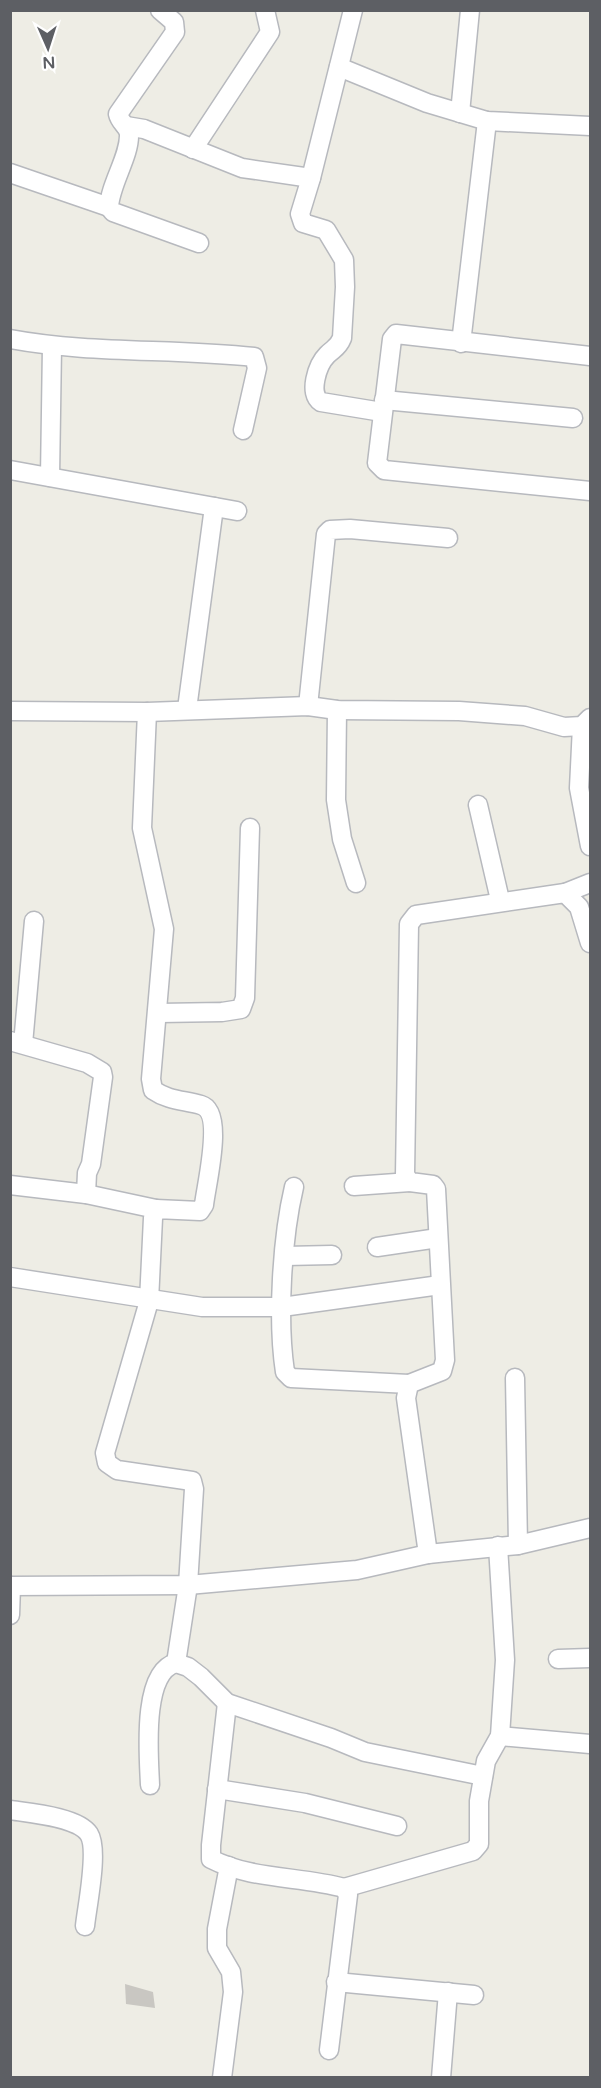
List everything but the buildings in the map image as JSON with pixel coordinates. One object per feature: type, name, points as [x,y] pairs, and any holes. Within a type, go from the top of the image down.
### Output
[{"type":"street","points":[[159,10],[174,22],[175,32],[123,106],[119,120],[126,126],[144,129],[243,168],[311,178]]},
{"type":"street","points":[[193,149],[270,32],[266,10]]},
{"type":"street","points":[[353,10],[300,219],[307,225],[320,227],[332,235],[346,267],[342,338],[339,347],[327,355],[320,365],[314,393],[321,402],[573,418]]},
{"type":"street","points":[[460,113],[470,10]]},
{"type":"street","points":[[339,67],[427,103],[487,121],[591,126]]},
{"type":"street","points":[[461,343],[487,121]]},
{"type":"street","points":[[109,207],[128,140],[126,126]]},
{"type":"street","points":[[10,173],[109,207],[113,212],[199,243]]},
{"type":"street","points":[[591,356],[396,334],[392,339],[377,463],[384,470],[591,491]]},
{"type":"street","points":[[10,339],[52,346],[254,357],[257,368],[243,430]]},
{"type":"street","points":[[50,477],[52,346]]},
{"type":"street","points":[[10,470],[237,511]]},
{"type":"street","points":[[187,709],[214,507]]},
{"type":"street","points":[[308,706],[326,534],[330,530],[350,529],[448,538]]},
{"type":"street","points":[[10,711],[147,712],[308,706],[337,710],[459,711],[525,716],[564,727],[586,722],[579,788],[591,846]]},
{"type":"street","points":[[337,710],[336,800],[342,839],[356,883]]},
{"type":"street","points":[[10,1185],[86,1194],[156,1209],[200,1211],[204,1205],[215,1127],[210,1111],[203,1105],[163,1097],[153,1090],[164,928],[142,828],[147,712]]},
{"type":"street","points":[[478,805],[500,900]]},
{"type":"street","points":[[159,1013],[222,1012],[241,1008],[245,998],[250,828]]},
{"type":"street","points":[[410,1182],[405,1175],[404,1158],[408,924],[416,915],[500,900],[565,893],[591,883]]},
{"type":"street","points":[[565,893],[579,907],[591,943]]},
{"type":"street","points":[[34,921],[17,1043],[87,1063],[102,1072],[86,1194]]},
{"type":"street","points":[[294,1187],[288,1213],[282,1307],[285,1372],[291,1378],[409,1384],[442,1371],[445,1360],[436,1189],[433,1185],[410,1182],[354,1186]]},
{"type":"street","points":[[156,1209],[153,1218],[149,1301],[105,1453],[106,1462],[117,1470],[192,1481],[194,1489],[188,1585],[176,1663]]},
{"type":"street","points":[[377,1247],[438,1238]]},
{"type":"street","points":[[285,1256],[332,1255]]},
{"type":"street","points":[[10,1277],[202,1308],[282,1307],[440,1285]]},
{"type":"street","points":[[515,1378],[518,1545]]},
{"type":"street","points":[[409,1384],[406,1398],[428,1554]]},
{"type":"street","points":[[10,1615],[11,1586],[188,1585],[357,1570],[428,1554],[518,1545],[591,1528]]},
{"type":"street","points":[[227,1703],[211,1859],[229,1866],[344,1888],[473,1851],[479,1844],[479,1801],[486,1761],[500,1736],[505,1660],[498,1546]]},
{"type":"street","points":[[558,1659],[591,1658]]},
{"type":"street","points":[[150,1785],[148,1732],[155,1686],[163,1670],[176,1663],[188,1667],[201,1677],[227,1703],[331,1738],[365,1752],[483,1776]]},
{"type":"street","points":[[500,1736],[591,1744]]},
{"type":"street","points":[[217,1789],[305,1803],[397,1826]]},
{"type":"street","points":[[10,1810],[56,1817],[82,1827],[90,1834],[93,1848],[85,1926]]},
{"type":"street","points":[[222,2078],[233,1992],[231,1972],[217,1948],[217,1929],[229,1866]]},
{"type":"street","points":[[329,2050],[348,1903],[344,1888]]},
{"type":"street","points":[[336,1982],[474,1995]]},
{"type":"street","points":[[441,2078],[448,1992]]}]
